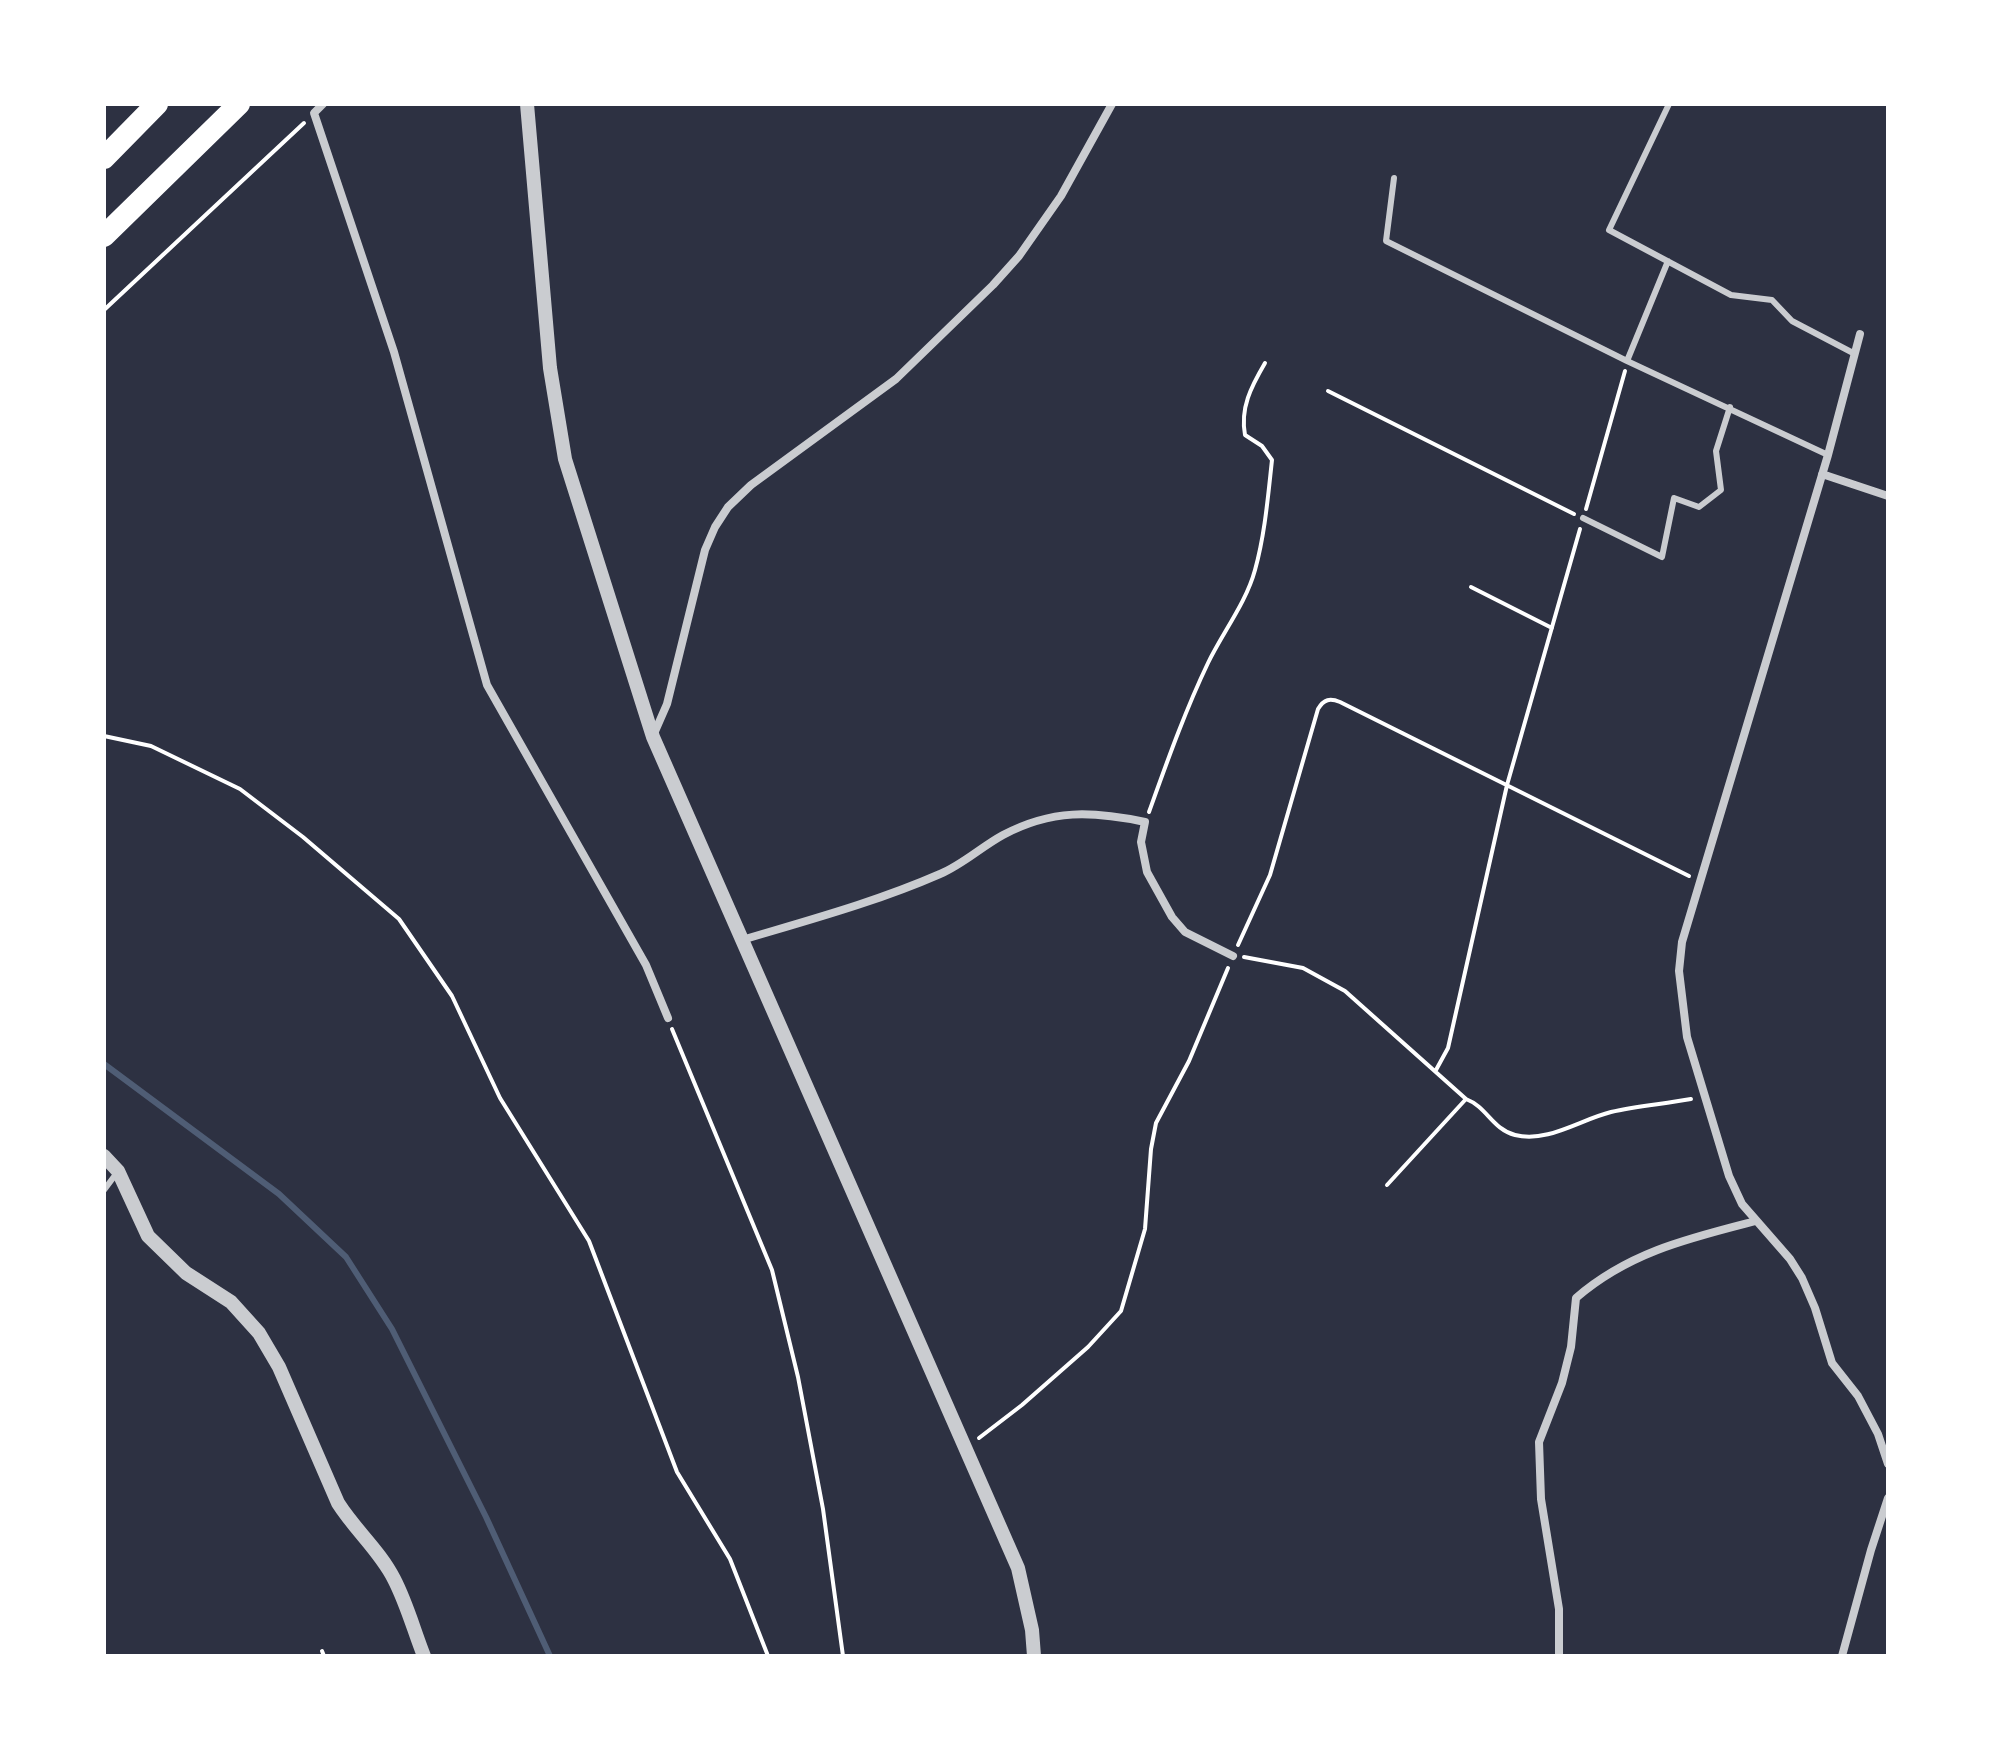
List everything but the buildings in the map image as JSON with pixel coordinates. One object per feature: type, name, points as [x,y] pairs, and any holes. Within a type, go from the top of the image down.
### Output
[{"type":"highway","points":[[104,158],[157,104]]},
{"type":"highway","points":[[104,236],[239,104]]},
{"type":"street","points":[[323,104],[314,113],[394,352],[487,685],[646,965],[668,1018]]},
{"type":"street","points":[[527,104],[550,368],[565,459],[653,737],[1018,1568],[1032,1630],[1034,1656]]},
{"type":"street","points":[[653,737],[667,704],[705,550],[728,507],[751,485],[896,379],[993,285],[1019,256],[1061,196],[1112,104]]},
{"type":"street","points":[[1860,334],[1828,455],[1682,942],[1679,971],[1687,1037],[1729,1176],[1742,1204],[1790,1259],[1802,1278],[1832,1363],[1866,1410],[1888,1464]]},
{"type":"street","points":[[1822,474],[1888,496]]},
{"type":"street","points":[[742,940],[869,903],[944,873],[1002,836],[1033,822],[1074,813],[1103,813],[1145,822],[1141,842],[1147,872],[1172,917],[1185,932],[1233,956]]},
{"type":"street","points":[[104,1156],[118,1171],[148,1236],[186,1273],[231,1302],[259,1333],[279,1367],[338,1503],[394,1579],[424,1656]]},
{"type":"street","points":[[1559,1656],[1559,1609],[1541,1499],[1539,1442],[1562,1383],[1571,1347],[1576,1298],[1600,1277],[1628,1262],[1688,1238],[1756,1221]]},
{"type":"street","points":[[1842,1656],[1888,1498]]},
{"type":"lane","points":[[1669,104],[1609,230],[1731,295],[1772,300],[1792,321],[1855,354]]},
{"type":"lane","points":[[1394,178],[1386,241],[1627,361],[1828,455]]},
{"type":"lane","points":[[1627,361],[1668,261]]},
{"type":"lane","points":[[1583,518],[1662,557],[1674,498],[1699,507],[1721,490],[1716,451],[1730,407]]},
{"type":"lane","points":[[104,1190],[118,1171]]},
{"type":"path","points":[[104,310],[314,113]]},
{"type":"path","points":[[1436,1070],[1448,1048],[1507,785],[1627,361]]},
{"type":"path","points":[[1145,822],[1183,719],[1255,571],[1272,460],[1262,446],[1245,435],[1242,418],[1250,389],[1265,363]]},
{"type":"path","points":[[1328,391],[1583,518]]},
{"type":"path","points":[[1471,587],[1552,628]]},
{"type":"path","points":[[967,1447],[1022,1405],[1095,1340],[1121,1311],[1145,1229],[1156,1123],[1189,1061],[1270,875],[1309,735],[1322,703],[1329,699],[1340,702],[1700,881]]},
{"type":"path","points":[[104,736],[151,746],[240,789],[303,837],[399,919],[452,996],[500,1098],[589,1241],[677,1472],[730,1559],[768,1656]]},
{"type":"path","points":[[1233,956],[1303,968],[1345,991],[1466,1099],[1480,1105],[1494,1125],[1512,1134],[1536,1138],[1609,1112],[1704,1097]]},
{"type":"path","points":[[668,1018],[772,1270],[798,1377],[818,1480],[843,1656]]},
{"type":"path","points":[[1387,1185],[1466,1099]]},
{"type":"waterway","points":[[104,1064],[279,1194],[346,1257],[392,1329],[486,1517],[550,1656]]}]
